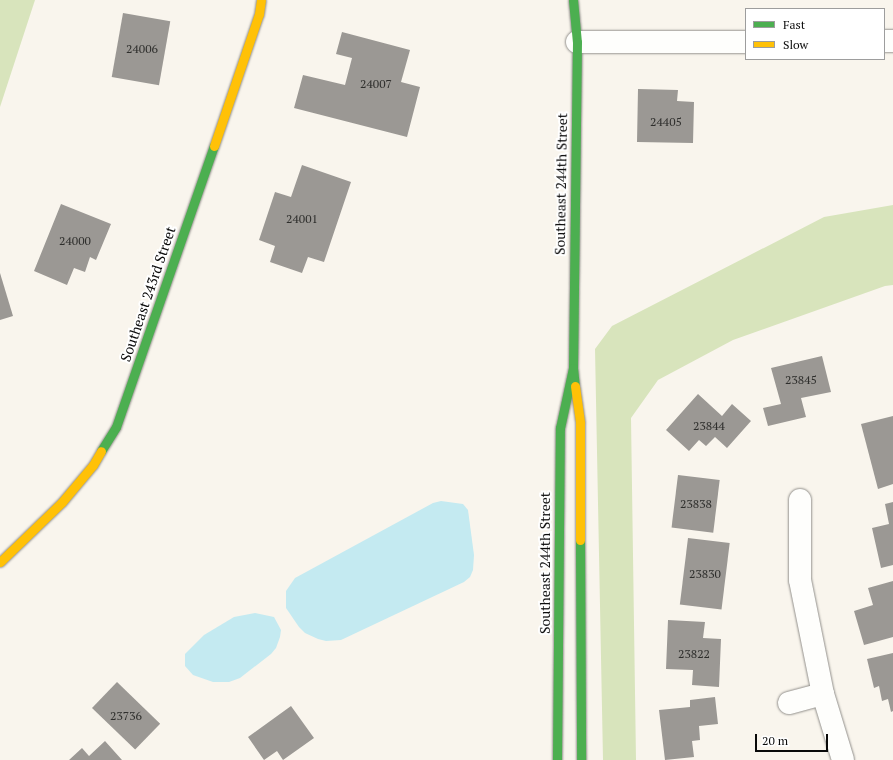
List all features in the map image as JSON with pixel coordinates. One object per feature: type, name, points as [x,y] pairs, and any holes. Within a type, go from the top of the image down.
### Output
[{"type":"street","name":"Southeast 243rd Street","points":[[0,562],[62,502],[93,465],[116,427],[243,64],[261,0]]},
{"type":"street","name":"Southeast 244th Street","points":[[573,0],[577,42],[573,368],[580,423],[581,760]]},
{"type":"street","points":[[577,42],[745,42]]},
{"type":"street","name":"Southeast 244th Street","points":[[557,760],[560,428],[573,368]]},
{"type":"street","points":[[800,500],[800,580],[822,694],[843,760]]},
{"type":"street","points":[[789,704],[822,694]]},
{"type":"green space","points":[[0,0],[35,0],[0,107]]},
{"type":"green space","points":[[893,205],[893,285],[885,286],[733,340],[658,380],[631,418],[636,760],[603,760],[595,349],[612,326],[824,217]]},
{"type":"water","points":[[441,501],[463,504],[468,510],[474,555],[473,570],[470,577],[464,582],[341,640],[326,641],[318,639],[305,633],[299,627],[286,608],[286,591],[295,578],[433,503]]},
{"type":"water","points":[[255,613],[274,617],[281,630],[280,637],[276,648],[271,654],[240,678],[229,682],[213,682],[193,675],[185,666],[185,654],[204,635],[234,617]]},
{"type":"building","points":[[123,13],[170,21],[159,85],[112,77]]},
{"type":"building","points":[[342,32],[410,50],[401,82],[420,87],[407,137],[294,108],[303,75],[345,85],[352,58],[336,54]]},
{"type":"building","points":[[638,89],[678,90],[677,101],[694,102],[693,143],[637,142]]},
{"type":"building","points":[[302,165],[351,182],[324,262],[308,257],[302,273],[270,262],[275,246],[259,240],[275,192],[291,197]]},
{"type":"building","points":[[61,204],[111,224],[96,260],[90,257],[85,272],[74,268],[67,285],[34,271]]},
{"type":"building","points":[[0,273],[13,316],[0,320]]},
{"type":"building","points":[[822,356],[831,392],[801,398],[806,417],[768,426],[763,408],[781,404],[771,368]]},
{"type":"building","points":[[698,394],[722,416],[732,404],[751,421],[727,448],[715,437],[706,446],[699,440],[689,451],[666,430]]},
{"type":"building","points":[[893,416],[893,484],[878,489],[861,424]]},
{"type":"building","points":[[678,475],[720,480],[713,533],[672,528]]},
{"type":"building","points":[[893,502],[893,565],[881,568],[872,528],[889,524],[885,504]]},
{"type":"building","points":[[688,538],[730,543],[722,610],[680,605]]},
{"type":"building","points":[[893,581],[893,637],[864,645],[854,611],[873,605],[868,588]]},
{"type":"building","points":[[668,620],[705,622],[703,638],[721,639],[719,687],[692,685],[693,670],[666,669]]},
{"type":"building","points":[[893,653],[893,711],[891,712],[888,699],[882,701],[879,686],[874,688],[867,659]]},
{"type":"building","points":[[117,682],[160,724],[135,750],[92,708]]},
{"type":"building","points":[[715,697],[718,724],[699,726],[700,740],[692,741],[694,757],[665,760],[659,710],[690,707],[690,700]]},
{"type":"building","points":[[291,706],[314,738],[283,760],[277,751],[264,760],[248,737]]},
{"type":"building","points":[[105,741],[122,760],[69,760],[82,748],[89,756]]},
{"type":"traffic: fast","points":[[573,0],[577,42],[573,368]]},
{"type":"traffic: fast","points":[[101,451],[116,427],[214,146]]},
{"type":"traffic: fast","points":[[557,760],[560,428],[573,368],[575,386]]},
{"type":"traffic: fast","points":[[580,540],[581,760]]},
{"type":"traffic: slow","points":[[214,146],[259,14],[261,0]]},
{"type":"traffic: slow","points":[[575,386],[580,423],[580,540]]},
{"type":"traffic: slow","points":[[0,562],[62,502],[93,465],[101,451]]}]
